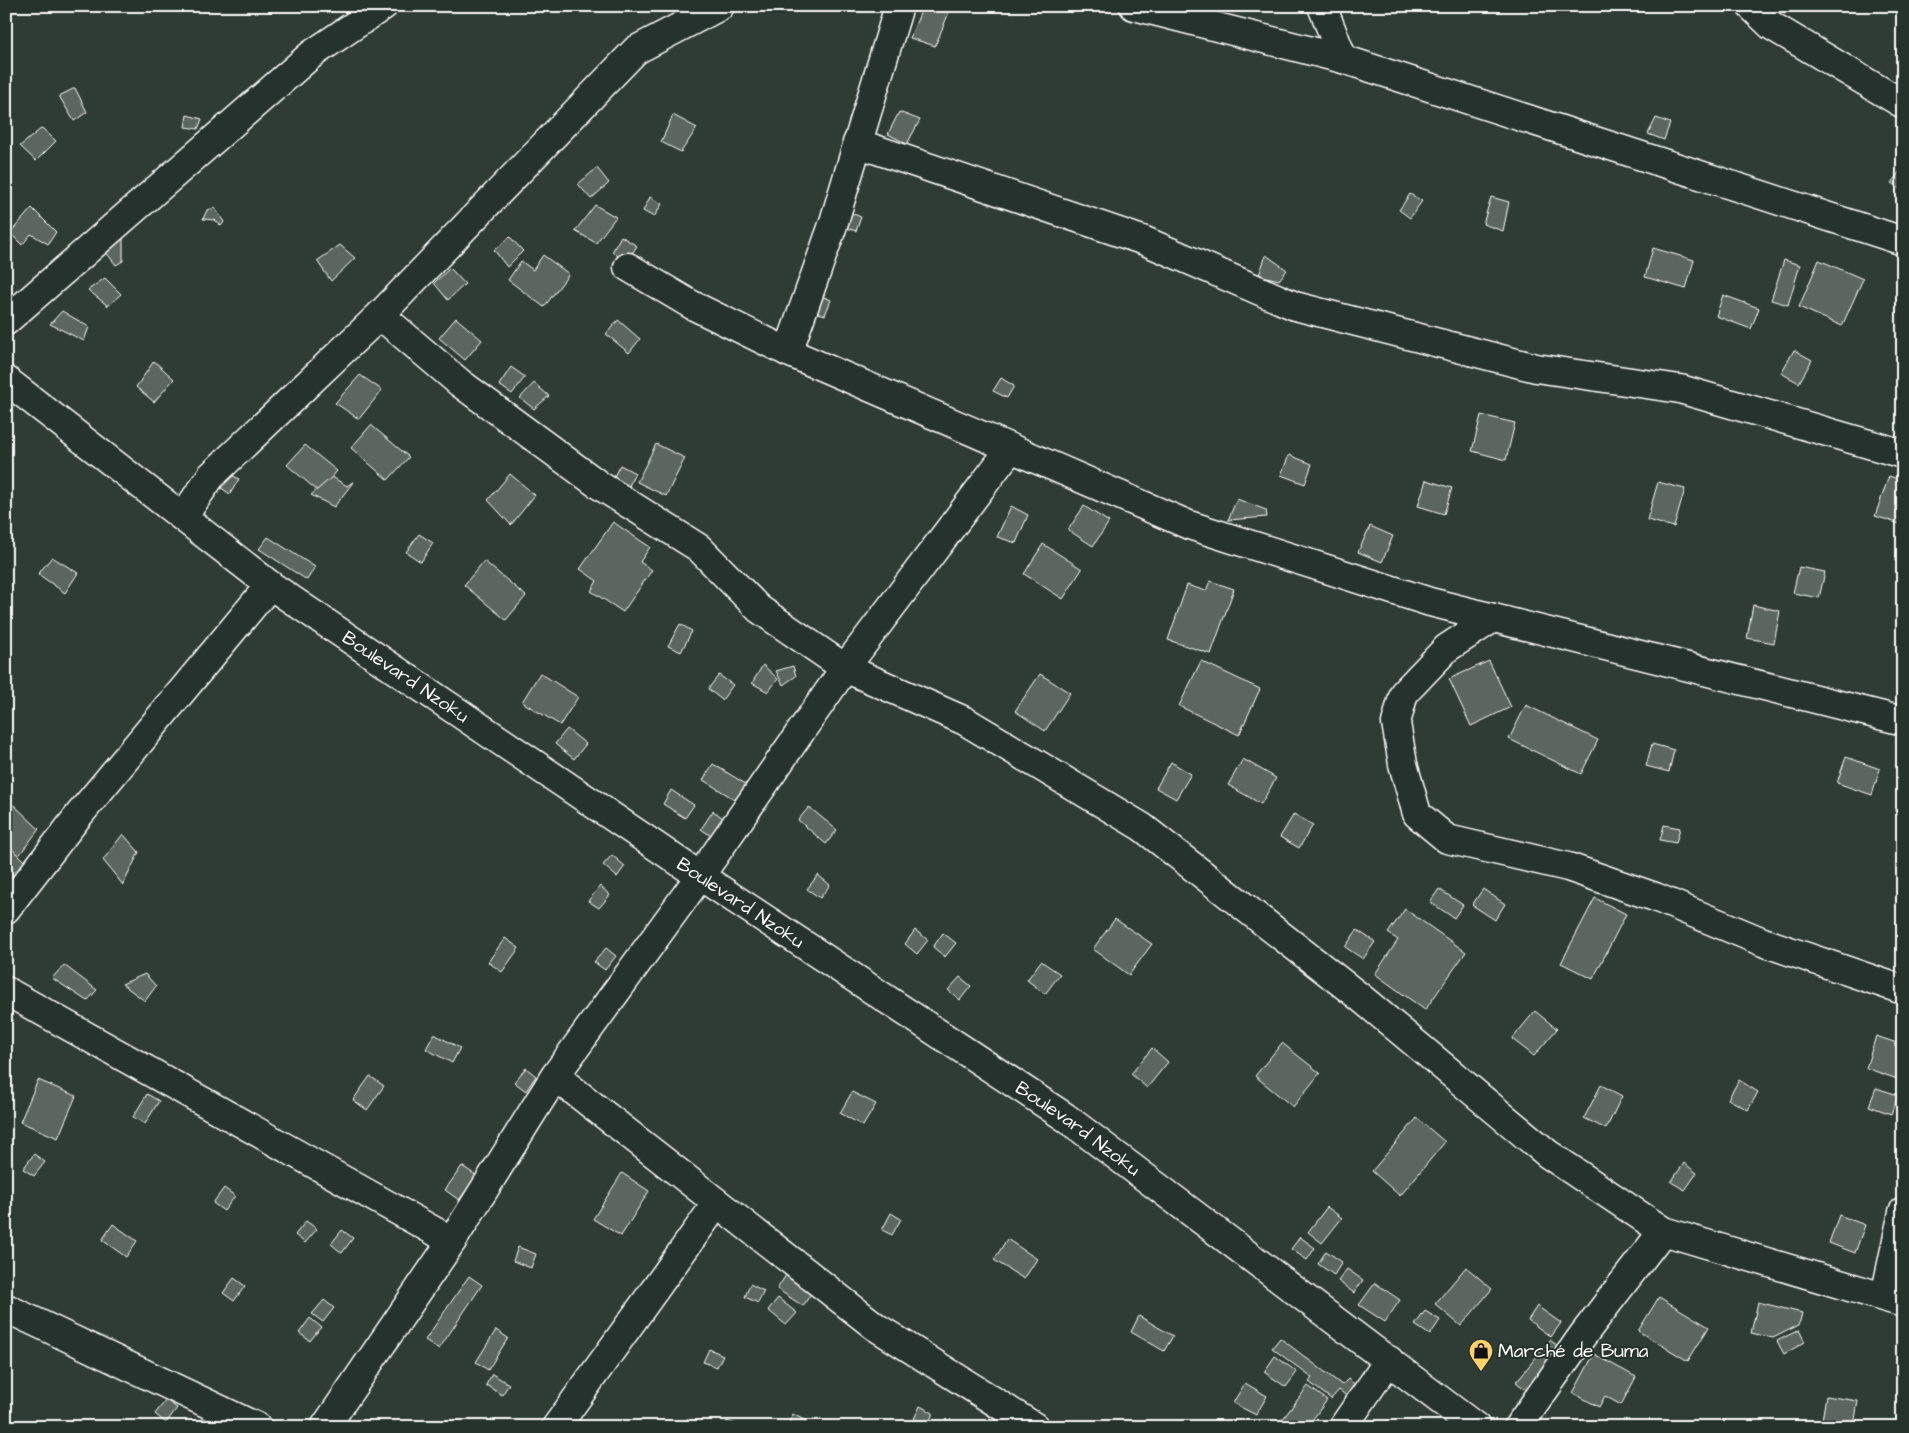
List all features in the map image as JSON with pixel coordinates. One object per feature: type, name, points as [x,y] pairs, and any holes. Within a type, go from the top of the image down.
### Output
[{"type":"street","points":[[6,320],[312,54],[383,6]]},
{"type":"street","points":[[183,517],[211,476],[380,315],[636,50],[720,6]]},
{"type":"street","points":[[788,352],[833,225],[899,6]]},
{"type":"street","points":[[1134,6],[1343,59],[1903,242]]},
{"type":"street","points":[[1322,6],[1343,59]]},
{"type":"street","points":[[1751,6],[1772,26],[1903,104]]},
{"type":"street","points":[[857,143],[1145,241],[1295,306],[1536,368],[1680,389],[1903,454]]},
{"type":"street","points":[[628,267],[692,305],[788,352],[1189,525],[1430,602],[1903,721]]},
{"type":"street","points":[[380,315],[460,383],[599,485],[699,548],[759,609],[844,668],[965,721],[1142,827],[1361,998],[1548,1154],[1663,1231],[1894,1299],[1903,1212]]},
{"type":"street","name":"Boulevard Nzoku","points":[[6,380],[270,585],[700,876],[1065,1117],[1476,1427]]},
{"type":"street","points":[[325,1427],[452,1241],[554,1076],[700,876],[844,668],[1011,448]]},
{"type":"street","points":[[6,909],[79,815],[270,585]]},
{"type":"street","points":[[1492,618],[1447,648],[1404,693],[1396,724],[1403,764],[1417,814],[1447,839],[1568,867],[1655,897],[1763,942],[1903,990]]},
{"type":"street","points":[[6,991],[452,1241]]},
{"type":"street","points":[[554,1076],[876,1327],[1035,1427]]},
{"type":"street","points":[[556,1427],[718,1203]]},
{"type":"street","points":[[1518,1427],[1583,1335],[1663,1231]]},
{"type":"street","points":[[6,1308],[257,1427]]},
{"type":"street","points":[[1342,1427],[1389,1360]]},
{"type":"building","points":[[923,6],[938,6],[950,10],[935,46],[910,38]]},
{"type":"building","points":[[75,88],[87,112],[74,121],[59,96]]},
{"type":"building","points":[[899,112],[920,120],[907,144],[888,134]]},
{"type":"building","points":[[187,115],[202,119],[198,129],[185,127]]},
{"type":"building","points":[[673,115],[697,128],[681,152],[661,142]]},
{"type":"building","points":[[1656,118],[1670,123],[1664,140],[1648,134]]},
{"type":"building","points":[[42,128],[56,141],[36,161],[20,146]]},
{"type":"building","points":[[1903,167],[1903,191],[1891,183]]},
{"type":"building","points":[[597,168],[609,183],[591,199],[578,184]]},
{"type":"building","points":[[1410,194],[1422,201],[1410,218],[1399,210]]},
{"type":"building","points":[[650,197],[662,204],[654,217],[643,211]]},
{"type":"building","points":[[1491,197],[1509,202],[1503,231],[1483,224]]},
{"type":"building","points":[[595,205],[616,217],[596,243],[575,231]]},
{"type":"building","points":[[32,208],[56,232],[48,244],[31,234],[22,245],[10,233]]},
{"type":"building","points":[[215,208],[224,222],[221,226],[215,220],[203,219],[207,210]]},
{"type":"building","points":[[844,210],[861,217],[856,231],[838,225]]},
{"type":"building","points":[[123,226],[123,261],[116,265],[99,243]]},
{"type":"building","points":[[621,236],[637,246],[627,261],[612,252]]},
{"type":"building","points":[[510,237],[523,251],[507,267],[494,250]]},
{"type":"building","points":[[340,245],[355,258],[331,281],[317,261]]},
{"type":"building","points":[[1653,248],[1694,260],[1686,289],[1645,277]]},
{"type":"building","points":[[543,255],[569,274],[544,307],[508,280],[521,261],[533,270]]},
{"type":"building","points":[[1266,255],[1287,270],[1279,280],[1259,275]]},
{"type":"building","points":[[1784,260],[1800,265],[1788,305],[1771,300]]},
{"type":"building","points":[[1819,260],[1863,279],[1842,326],[1799,307]]},
{"type":"building","points":[[450,268],[465,284],[448,300],[434,283]]},
{"type":"building","points":[[105,278],[121,294],[108,306],[88,290]]},
{"type":"building","points":[[817,294],[831,300],[825,315],[812,311]]},
{"type":"building","points":[[1723,295],[1759,308],[1751,329],[1716,316]]},
{"type":"building","points":[[62,311],[89,327],[84,341],[50,324]]},
{"type":"building","points":[[456,318],[482,340],[465,360],[439,338]]},
{"type":"building","points":[[618,320],[640,339],[629,353],[606,334]]},
{"type":"building","points":[[1794,350],[1812,360],[1799,383],[1781,373]]},
{"type":"building","points":[[154,361],[174,379],[154,402],[136,387]]},
{"type":"building","points":[[511,367],[525,377],[512,394],[499,385]]},
{"type":"building","points":[[360,375],[382,390],[359,419],[335,403]]},
{"type":"building","points":[[1001,378],[1014,386],[1007,398],[993,391]]},
{"type":"building","points":[[534,383],[549,396],[534,409],[520,398]]},
{"type":"building","points":[[1481,415],[1515,423],[1506,460],[1472,451]]},
{"type":"building","points":[[371,425],[409,457],[388,480],[351,448]]},
{"type":"building","points":[[656,444],[685,458],[666,496],[637,482]]},
{"type":"building","points":[[305,445],[337,471],[319,492],[287,465]]},
{"type":"building","points":[[1289,455],[1312,464],[1305,484],[1281,475]]},
{"type":"building","points":[[620,465],[635,473],[629,486],[613,478]]},
{"type":"building","points":[[226,472],[239,479],[230,494],[217,485]]},
{"type":"building","points":[[510,474],[535,495],[511,525],[488,500]]},
{"type":"building","points":[[1889,476],[1903,481],[1903,517],[1900,524],[1875,516]]},
{"type":"building","points":[[332,477],[347,486],[354,481],[334,507],[311,495]]},
{"type":"building","points":[[1426,480],[1452,488],[1444,514],[1418,506]]},
{"type":"building","points":[[1658,482],[1685,489],[1674,527],[1647,520]]},
{"type":"building","points":[[1237,499],[1266,510],[1267,517],[1228,520]]},
{"type":"building","points":[[1011,506],[1028,515],[1016,543],[997,537]]},
{"type":"building","points":[[1084,506],[1109,522],[1093,546],[1068,530]]},
{"type":"building","points":[[613,522],[650,547],[640,562],[652,570],[623,612],[591,591],[597,581],[580,569]]},
{"type":"building","points":[[1370,526],[1393,536],[1382,562],[1358,552]]},
{"type":"building","points":[[419,534],[433,543],[421,562],[406,552]]},
{"type":"building","points":[[268,537],[315,567],[307,580],[259,549]]},
{"type":"building","points":[[1043,544],[1082,569],[1063,599],[1024,574]]},
{"type":"building","points":[[52,557],[78,573],[65,593],[38,574]]},
{"type":"building","points":[[484,561],[526,596],[506,620],[464,585]]},
{"type":"building","points":[[1799,567],[1825,572],[1819,598],[1793,593]]},
{"type":"building","points":[[1210,581],[1234,589],[1211,654],[1168,640],[1187,585],[1206,591]]},
{"type":"building","points":[[1753,605],[1780,611],[1774,643],[1747,638]]},
{"type":"building","points":[[680,624],[692,631],[681,652],[668,646]]},
{"type":"building","points":[[1201,661],[1260,689],[1239,735],[1179,706]]},
{"type":"building","points":[[1489,661],[1511,707],[1471,726],[1449,679]]},
{"type":"building","points":[[763,665],[778,679],[768,692],[752,683]]},
{"type":"building","points":[[793,666],[796,676],[783,685],[776,671]]},
{"type":"building","points":[[540,673],[578,697],[560,725],[522,702]]},
{"type":"building","points":[[1040,674],[1070,693],[1045,731],[1015,711]]},
{"type":"building","points":[[719,675],[733,685],[722,700],[708,689]]},
{"type":"building","points":[[1526,705],[1598,740],[1581,774],[1509,739]]},
{"type":"building","points":[[567,729],[586,744],[574,759],[555,744]]},
{"type":"building","points":[[1652,744],[1674,750],[1669,772],[1646,766]]},
{"type":"building","points":[[1846,757],[1880,769],[1872,795],[1837,783]]},
{"type":"building","points":[[1243,759],[1276,778],[1261,804],[1228,785]]},
{"type":"building","points":[[1171,762],[1191,774],[1176,799],[1156,788]]},
{"type":"building","points":[[713,764],[749,786],[739,802],[703,780]]},
{"type":"building","points":[[671,790],[694,805],[685,818],[663,804]]},
{"type":"building","points":[[14,805],[39,829],[17,858],[6,835],[6,817]]},
{"type":"building","points":[[809,807],[837,830],[826,844],[798,820]]},
{"type":"building","points":[[713,811],[729,822],[717,840],[701,829]]},
{"type":"building","points":[[1294,814],[1313,825],[1299,848],[1280,837]]},
{"type":"building","points":[[1664,825],[1680,828],[1676,843],[1660,840]]},
{"type":"building","points":[[123,834],[139,852],[123,885],[103,860]]},
{"type":"building","points":[[13,850],[27,864],[14,877],[6,871],[6,859]]},
{"type":"building","points":[[612,855],[625,866],[617,877],[603,865]]},
{"type":"building","points":[[818,875],[830,885],[820,898],[807,889]]},
{"type":"building","points":[[600,886],[610,895],[599,908],[588,901]]},
{"type":"building","points":[[1439,889],[1463,905],[1454,918],[1430,902]]},
{"type":"building","points":[[1483,889],[1505,904],[1495,920],[1472,905]]},
{"type":"building","points":[[1595,898],[1626,914],[1593,979],[1561,963]]},
{"type":"building","points":[[1405,909],[1466,952],[1425,1010],[1375,974],[1398,940],[1388,933]]},
{"type":"building","points":[[1115,919],[1152,944],[1129,975],[1093,949]]},
{"type":"building","points":[[915,930],[928,940],[917,954],[905,944]]},
{"type":"building","points":[[1357,930],[1375,942],[1363,959],[1345,947]]},
{"type":"building","points":[[943,933],[956,943],[945,957],[933,947]]},
{"type":"building","points":[[505,938],[519,948],[502,972],[488,962]]},
{"type":"building","points":[[606,948],[616,956],[605,970],[594,962]]},
{"type":"building","points":[[1041,961],[1060,974],[1045,994],[1027,980]]},
{"type":"building","points":[[64,965],[97,990],[87,1001],[52,978]]},
{"type":"building","points":[[145,974],[156,986],[145,1001],[122,984]]},
{"type":"building","points":[[960,977],[971,986],[960,1000],[948,990]]},
{"type":"building","points":[[1535,1011],[1557,1029],[1534,1056],[1512,1039]]},
{"type":"building","points":[[434,1034],[460,1048],[452,1063],[426,1049]]},
{"type":"building","points":[[1876,1036],[1903,1045],[1903,1081],[1866,1068]]},
{"type":"building","points":[[1282,1043],[1320,1073],[1293,1107],[1255,1076]]},
{"type":"building","points":[[1152,1048],[1168,1062],[1147,1088],[1131,1074]]},
{"type":"building","points":[[526,1068],[536,1076],[526,1091],[514,1082]]},
{"type":"building","points":[[370,1076],[384,1086],[367,1110],[353,1100]]},
{"type":"building","points":[[38,1080],[76,1096],[58,1138],[20,1122]]},
{"type":"building","points":[[1739,1080],[1758,1092],[1748,1110],[1728,1099]]},
{"type":"building","points":[[1601,1085],[1622,1096],[1606,1129],[1584,1118]]},
{"type":"building","points":[[1876,1088],[1898,1095],[1891,1114],[1869,1106]]},
{"type":"building","points":[[852,1092],[876,1104],[863,1126],[840,1113]]},
{"type":"building","points":[[147,1094],[159,1101],[145,1124],[133,1117]]},
{"type":"building","points":[[1417,1118],[1445,1142],[1400,1196],[1372,1171]]},
{"type":"building","points":[[34,1154],[45,1162],[34,1176],[23,1169]]},
{"type":"building","points":[[1684,1163],[1697,1173],[1685,1190],[1671,1182]]},
{"type":"building","points":[[462,1166],[477,1176],[459,1200],[445,1190]]},
{"type":"building","points":[[622,1173],[649,1191],[621,1236],[593,1219]]},
{"type":"building","points":[[224,1188],[235,1196],[224,1211],[213,1203]]},
{"type":"building","points":[[1327,1207],[1342,1218],[1322,1243],[1308,1232]]},
{"type":"building","points":[[891,1213],[901,1219],[892,1235],[882,1230]]},
{"type":"building","points":[[1839,1215],[1865,1225],[1855,1253],[1829,1243]]},
{"type":"building","points":[[306,1221],[317,1229],[305,1243],[295,1235]]},
{"type":"building","points":[[113,1224],[137,1241],[126,1257],[102,1240]]},
{"type":"building","points":[[342,1230],[353,1238],[342,1253],[331,1244]]},
{"type":"building","points":[[1300,1237],[1315,1248],[1307,1260],[1291,1249]]},
{"type":"building","points":[[1007,1239],[1037,1259],[1024,1279],[994,1260]]},
{"type":"building","points":[[518,1247],[536,1254],[531,1268],[513,1261]]},
{"type":"building","points":[[1326,1251],[1342,1262],[1334,1275],[1318,1264]]},
{"type":"building","points":[[1466,1267],[1492,1289],[1461,1326],[1435,1304]]},
{"type":"building","points":[[1347,1269],[1363,1280],[1354,1293],[1338,1281]]},
{"type":"building","points":[[788,1272],[814,1289],[803,1306],[777,1289]]},
{"type":"building","points":[[469,1276],[482,1285],[439,1349],[425,1340]]},
{"type":"building","points":[[234,1278],[245,1286],[234,1301],[223,1293]]},
{"type":"building","points":[[1375,1283],[1400,1300],[1385,1322],[1359,1305]]},
{"type":"building","points":[[750,1284],[764,1291],[758,1303],[745,1297]]},
{"type":"building","points":[[1659,1297],[1709,1327],[1688,1361],[1638,1331]]},
{"type":"building","points":[[778,1298],[797,1313],[786,1325],[768,1310]]},
{"type":"building","points":[[324,1300],[334,1308],[323,1322],[312,1314]]},
{"type":"building","points":[[1758,1302],[1802,1313],[1799,1325],[1773,1338],[1751,1333]]},
{"type":"building","points":[[1537,1306],[1561,1323],[1551,1337],[1528,1320]]},
{"type":"building","points":[[1425,1311],[1440,1320],[1430,1335],[1415,1325]]},
{"type":"building","points":[[1139,1316],[1173,1336],[1164,1351],[1131,1332]]},
{"type":"building","points":[[310,1318],[321,1327],[310,1341],[299,1333]]},
{"type":"building","points":[[496,1330],[508,1338],[488,1370],[476,1362]]},
{"type":"building","points":[[1799,1330],[1805,1342],[1784,1354],[1777,1341]]},
{"type":"building","points":[[1280,1338],[1342,1385],[1348,1379],[1357,1386],[1349,1398],[1339,1390],[1331,1399],[1309,1382],[1312,1378],[1272,1348]]},
{"type":"building","points":[[1550,1340],[1562,1349],[1529,1392],[1516,1382]]},
{"type":"building","points":[[709,1349],[723,1355],[717,1367],[703,1362]]},
{"type":"building","points":[[1594,1354],[1636,1377],[1621,1405],[1605,1396],[1599,1407],[1573,1393]]},
{"type":"building","points":[[1275,1356],[1297,1372],[1286,1387],[1264,1372]]},
{"type":"building","points":[[492,1374],[509,1384],[502,1395],[486,1385]]},
{"type":"building","points":[[1245,1383],[1267,1396],[1256,1415],[1233,1403]]},
{"type":"building","points":[[1308,1386],[1327,1400],[1307,1427],[1290,1427],[1282,1420]]},
{"type":"building","points":[[1826,1396],[1858,1401],[1854,1425],[1822,1420]]},
{"type":"building","points":[[166,1400],[177,1408],[166,1423],[155,1414]]},
{"type":"building","points":[[920,1406],[933,1413],[928,1425],[914,1419]]},
{"type":"building","points":[[793,1414],[806,1421],[804,1427],[787,1427]]},
{"type":"building","points":[[727,1421],[742,1426],[742,1427],[725,1427]]},
{"type":"place","name":"Marché de Buma","points":[[1481,1372]]}]
